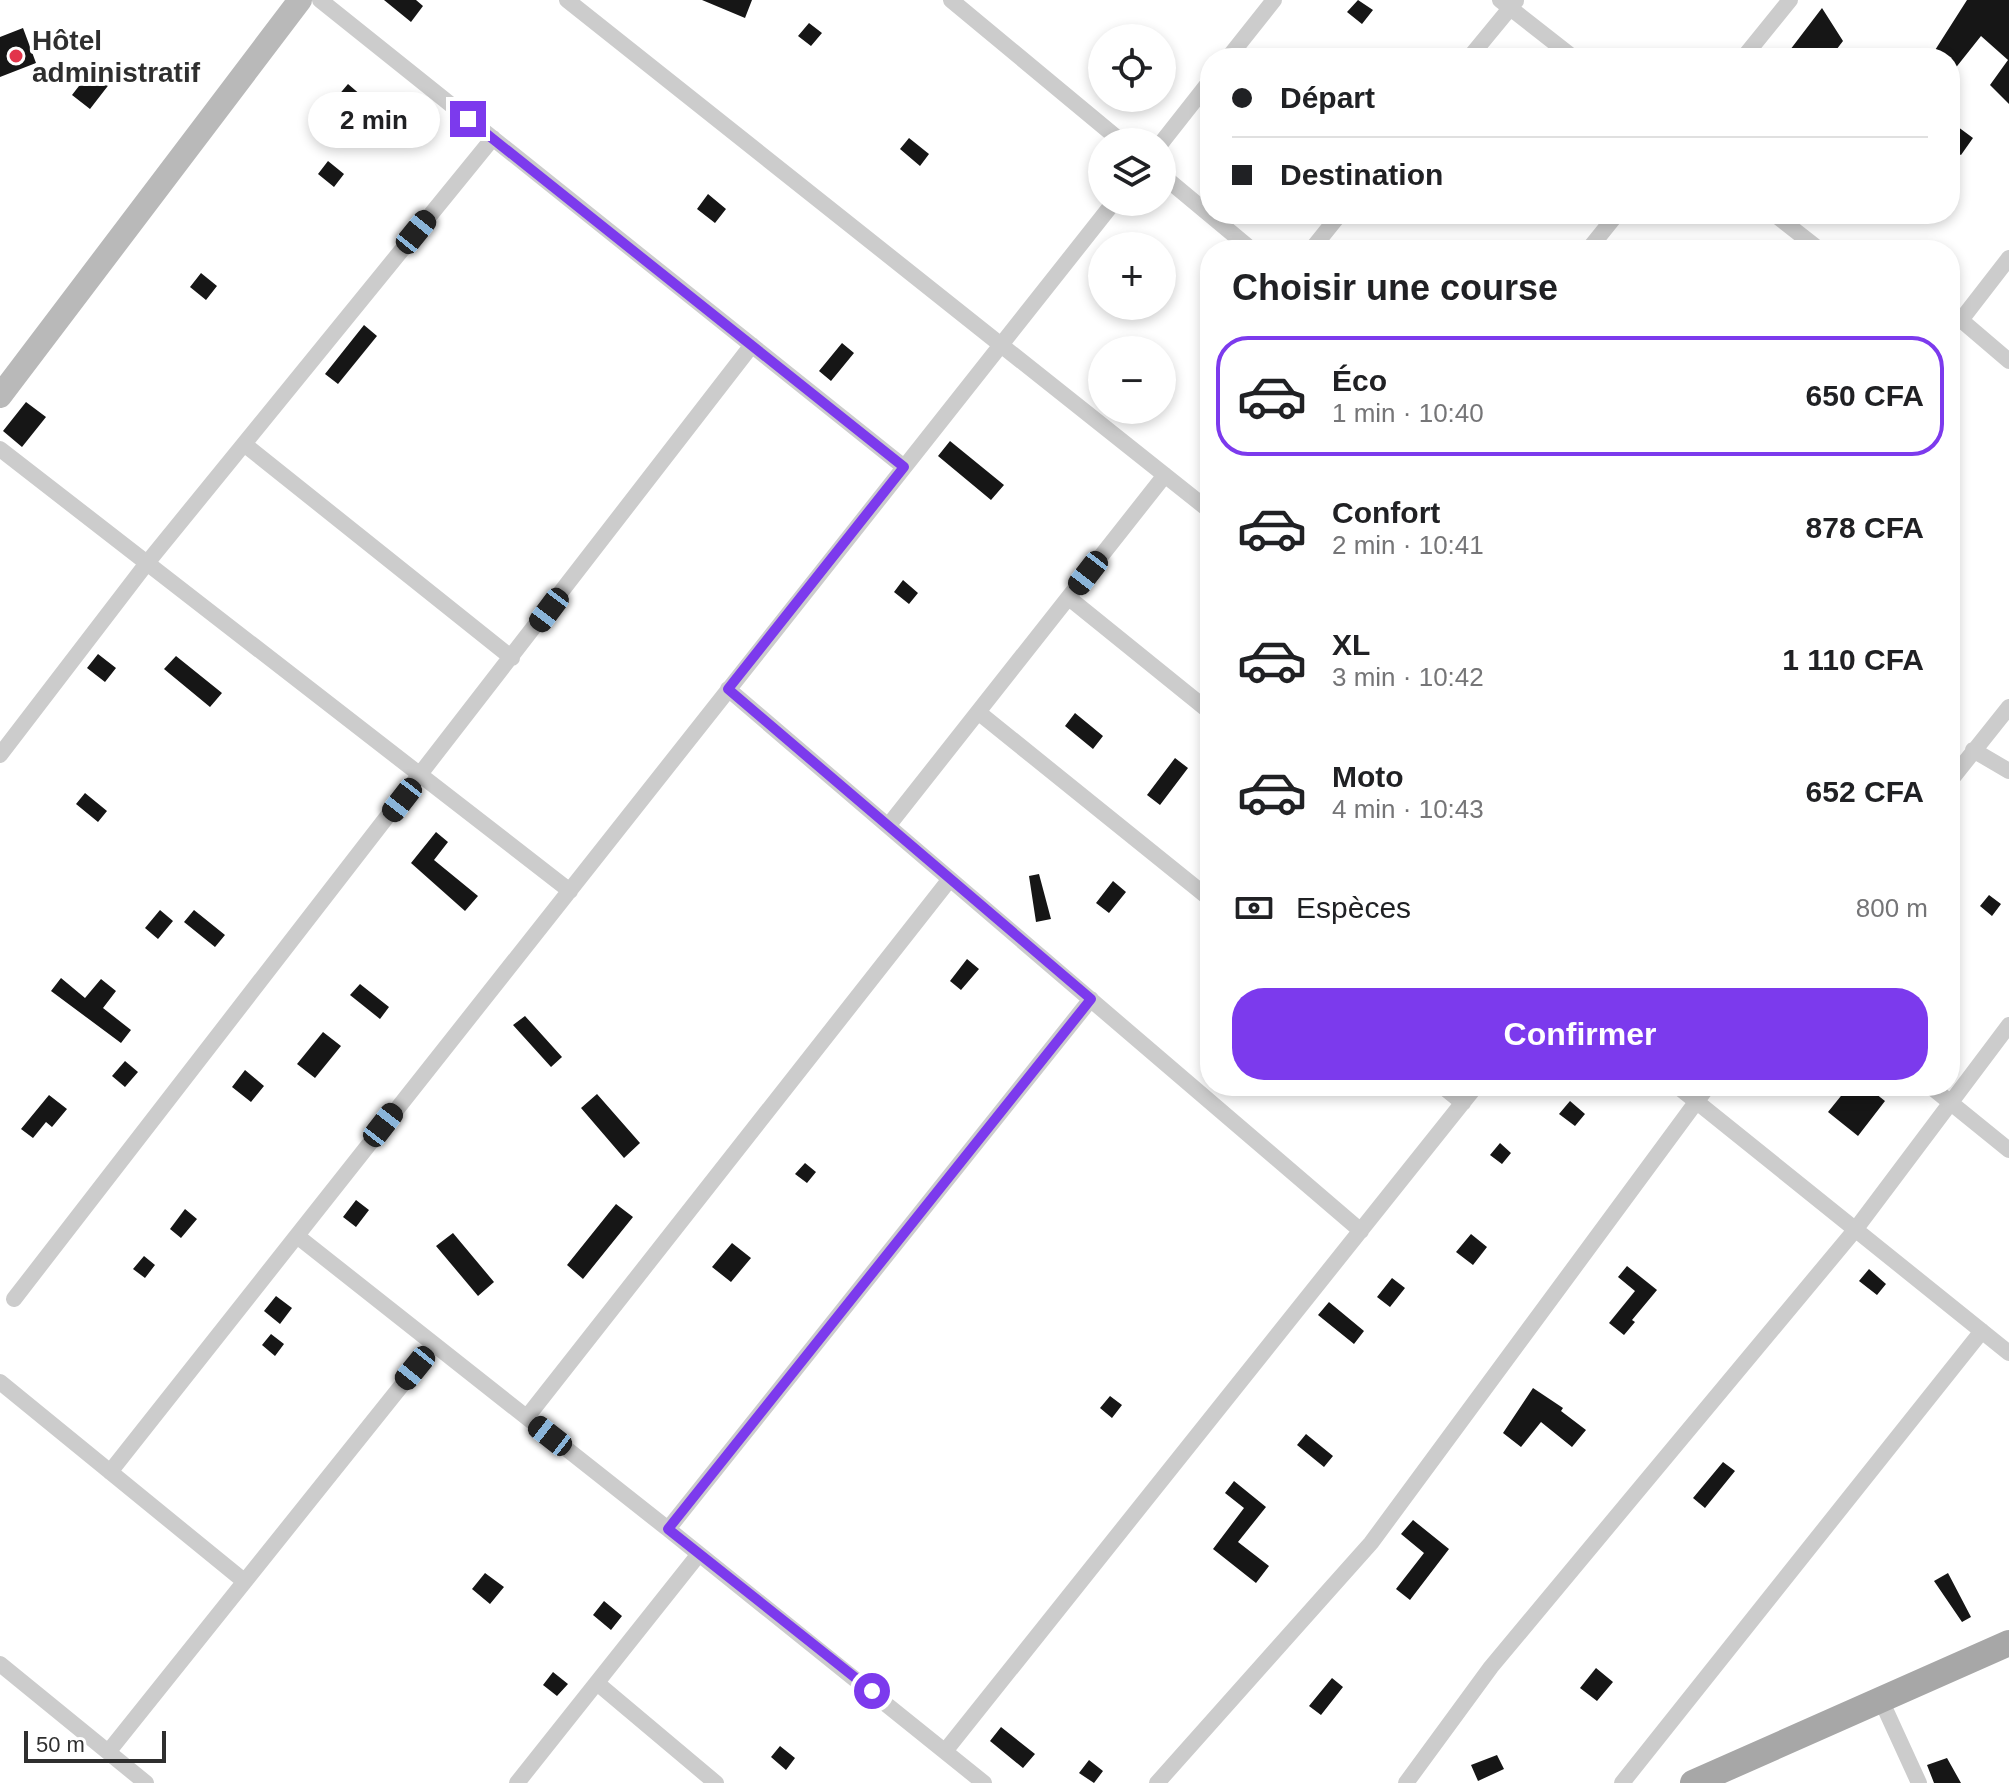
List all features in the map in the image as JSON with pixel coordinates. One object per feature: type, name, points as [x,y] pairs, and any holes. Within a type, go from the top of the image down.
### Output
[{"type":"main road","points":[[0,396],[300,0]]},
{"type":"main road","points":[[1709,1780],[2009,1643]]},
{"type":"street","points":[[320,0],[904,467]]},
{"type":"street","points":[[567,0],[1200,503]]},
{"type":"street","points":[[951,0],[1105,128]]},
{"type":"street","points":[[1236,48],[1274,0]]},
{"type":"street","points":[[1751,48],[1790,0]]},
{"type":"street","points":[[1476,48],[1509,3],[1562,48]]},
{"type":"street","points":[[1173,128],[1200,94]]},
{"type":"street","points":[[0,755],[147,563],[493,138]]},
{"type":"street","points":[[1176,187],[1200,207]]},
{"type":"street","points":[[110,1472],[1103,216]]},
{"type":"street","points":[[1221,224],[1240,240]]},
{"type":"street","points":[[1319,240],[1332,224]]},
{"type":"street","points":[[1596,240],[1609,224]]},
{"type":"street","points":[[1787,224],[1807,240]]},
{"type":"street","points":[[1960,314],[2009,258]]},
{"type":"street","points":[[1960,324],[2009,361]]},
{"type":"street","points":[[14,1299],[752,345]]},
{"type":"street","points":[[244,444],[512,658]]},
{"type":"street","points":[[0,449],[570,891]]},
{"type":"street","points":[[888,826],[1165,475]]},
{"type":"street","points":[[1069,598],[1200,704]]},
{"type":"street","points":[[728,689],[1200,1093]]},
{"type":"street","points":[[1960,768],[2009,707]]},
{"type":"street","points":[[978,712],[1200,891]]},
{"type":"street","points":[[1973,750],[2009,771]]},
{"type":"street","points":[[527,1417],[950,879]]},
{"type":"street","points":[[668,1529],[1091,999]]},
{"type":"street","points":[[1960,1090],[2009,1025]]},
{"type":"street","points":[[1204,1096],[1361,1231]]},
{"type":"street","points":[[1454,1096],[1463,1103]]},
{"type":"street","points":[[946,1750],[1468,1096]]},
{"type":"street","points":[[1690,1096],[2009,1353]]},
{"type":"street","points":[[1157,1783],[1371,1543],[1700,1096]]},
{"type":"street","points":[[1943,1096],[2009,1150]]},
{"type":"street","points":[[1406,1783],[1491,1667],[1855,1230],[1956,1096]]},
{"type":"street","points":[[297,1236],[984,1783]]},
{"type":"street","points":[[1622,1783],[1982,1331]]},
{"type":"street","points":[[109,1751],[434,1345]]},
{"type":"street","points":[[0,1382],[244,1581]]},
{"type":"street","points":[[517,1783],[699,1554]]},
{"type":"street","points":[[0,1664],[146,1783]]},
{"type":"street","points":[[597,1683],[716,1783]]},
{"type":"street","points":[[1881,1700],[1919,1783]]},
{"type":"building","points":[[384,0],[416,0],[423,6],[411,22]]},
{"type":"building","points":[[702,0],[752,0],[745,18]]},
{"type":"building","points":[[1358,0],[1373,10],[1362,24],[1347,12]]},
{"type":"building","points":[[1967,0],[2009,0],[2009,104],[1990,85],[2008,60],[1981,36],[1960,62],[1960,48],[1936,48]]},
{"type":"building","points":[[1822,8],[1843,41],[1838,48],[1792,48]]},
{"type":"building","points":[[809,23],[822,33],[811,46],[798,36]]},
{"type":"building","name":"Hôtel administratif","points":[[23,28],[36,63],[0,77],[0,37]]},
{"type":"building","points":[[96,64],[114,78],[90,109],[72,95]]},
{"type":"building","points":[[348,84],[362,96],[351,108],[337,97]]},
{"type":"building","points":[[1960,128],[1973,138],[1960,154]]},
{"type":"building","points":[[909,138],[929,154],[920,166],[900,149]]},
{"type":"building","points":[[328,161],[344,174],[334,187],[318,174]]},
{"type":"building","points":[[708,194],[726,209],[715,223],[697,209]]},
{"type":"building","points":[[201,273],[217,286],[206,300],[190,287]]},
{"type":"building","points":[[364,325],[377,336],[338,384],[325,374]]},
{"type":"building","points":[[842,343],[854,353],[831,381],[819,371]]},
{"type":"building","points":[[26,402],[46,417],[22,447],[3,431]]},
{"type":"building","points":[[950,441],[1004,485],[991,500],[938,456]]},
{"type":"building","points":[[903,580],[918,593],[909,604],[894,592]]},
{"type":"building","points":[[98,654],[116,668],[105,682],[87,668]]},
{"type":"building","points":[[176,656],[222,693],[210,707],[164,669]]},
{"type":"building","points":[[1075,713],[1103,736],[1093,749],[1065,726]]},
{"type":"building","points":[[1175,758],[1188,768],[1160,805],[1147,795]]},
{"type":"building","points":[[85,793],[107,811],[98,822],[76,804]]},
{"type":"building","points":[[436,832],[448,842],[434,860],[478,896],[465,911],[411,863]]},
{"type":"building","points":[[1039,874],[1051,919],[1036,922],[1029,876]]},
{"type":"building","points":[[1113,881],[1126,892],[1109,913],[1096,903]]},
{"type":"building","points":[[1989,895],[2001,904],[1992,916],[1980,906]]},
{"type":"building","points":[[160,910],[173,921],[158,939],[145,928]]},
{"type":"building","points":[[194,910],[225,935],[215,947],[184,922]]},
{"type":"building","points":[[967,959],[979,969],[961,990],[950,981]]},
{"type":"building","points":[[61,978],[85,998],[101,979],[116,991],[103,1008],[131,1030],[121,1043],[51,991]]},
{"type":"building","points":[[360,984],[389,1007],[380,1019],[350,995]]},
{"type":"building","points":[[525,1016],[562,1057],[551,1067],[513,1025]]},
{"type":"building","points":[[323,1032],[341,1046],[315,1078],[297,1064]]},
{"type":"building","points":[[125,1061],[138,1072],[125,1087],[112,1076]]},
{"type":"building","points":[[245,1070],[264,1086],[251,1102],[232,1087]]},
{"type":"building","points":[[597,1094],[640,1143],[624,1158],[581,1108]]},
{"type":"building","points":[[49,1095],[67,1109],[52,1127],[46,1122],[33,1138],[21,1129]]},
{"type":"building","points":[[1841,1096],[1879,1096],[1885,1101],[1858,1136],[1828,1112]]},
{"type":"building","points":[[1570,1101],[1585,1114],[1575,1126],[1559,1114]]},
{"type":"building","points":[[1500,1143],[1511,1153],[1502,1164],[1490,1155]]},
{"type":"building","points":[[805,1163],[816,1172],[807,1183],[795,1174]]},
{"type":"building","points":[[356,1200],[369,1210],[356,1227],[343,1217]]},
{"type":"building","points":[[616,1204],[633,1217],[583,1279],[567,1265]]},
{"type":"building","points":[[185,1209],[197,1219],[181,1238],[170,1229]]},
{"type":"building","points":[[453,1233],[494,1282],[478,1296],[436,1246]]},
{"type":"building","points":[[1471,1234],[1487,1247],[1473,1265],[1456,1252]]},
{"type":"building","points":[[732,1243],[751,1258],[731,1282],[712,1267]]},
{"type":"building","points":[[144,1256],[155,1265],[145,1278],[133,1269]]},
{"type":"building","points":[[1627,1266],[1657,1290],[1632,1320],[1635,1322],[1624,1335],[1609,1323],[1635,1291],[1618,1277]]},
{"type":"building","points":[[1869,1269],[1886,1284],[1877,1295],[1859,1281]]},
{"type":"building","points":[[1392,1278],[1405,1288],[1390,1307],[1377,1297]]},
{"type":"building","points":[[276,1296],[292,1308],[280,1324],[264,1311]]},
{"type":"building","points":[[1329,1302],[1364,1331],[1354,1344],[1318,1315]]},
{"type":"building","points":[[271,1334],[284,1344],[275,1356],[262,1345]]},
{"type":"building","points":[[1533,1388],[1563,1408],[1561,1411],[1586,1430],[1572,1447],[1541,1422],[1521,1447],[1503,1433]]},
{"type":"building","points":[[1110,1396],[1122,1405],[1112,1418],[1100,1408]]},
{"type":"building","points":[[1306,1434],[1333,1456],[1324,1467],[1297,1445]]},
{"type":"building","points":[[1723,1462],[1735,1471],[1705,1508],[1693,1498]]},
{"type":"building","points":[[1234,1481],[1266,1507],[1238,1542],[1269,1566],[1256,1583],[1213,1549],[1244,1508],[1225,1493]]},
{"type":"building","points":[[1413,1520],[1449,1549],[1410,1600],[1396,1589],[1424,1553],[1401,1534]]},
{"type":"building","points":[[485,1573],[504,1587],[490,1604],[472,1589]]},
{"type":"building","points":[[1948,1573],[1971,1617],[1962,1622],[1934,1581]]},
{"type":"building","points":[[604,1601],[622,1616],[611,1630],[593,1615]]},
{"type":"building","points":[[1596,1668],[1613,1682],[1597,1701],[1580,1688]]},
{"type":"building","points":[[553,1672],[568,1684],[557,1696],[543,1685]]},
{"type":"building","points":[[1332,1678],[1343,1687],[1321,1715],[1309,1706]]},
{"type":"building","points":[[1001,1727],[1035,1754],[1023,1768],[990,1741]]},
{"type":"building","points":[[780,1746],[795,1758],[786,1770],[771,1757]]},
{"type":"building","points":[[1497,1755],[1504,1769],[1478,1781],[1471,1765]]},
{"type":"building","points":[[1947,1758],[1961,1783],[1934,1783],[1927,1765]]},
{"type":"building","points":[[1089,1760],[1103,1771],[1094,1783],[1079,1773]]},
{"type":"place","name":"Hôtel administratif","points":[[16,56]]},
{"type":"route","points":[[468,119],[904,467],[728,689],[1091,999],[668,1529],[872,1691]]}]
